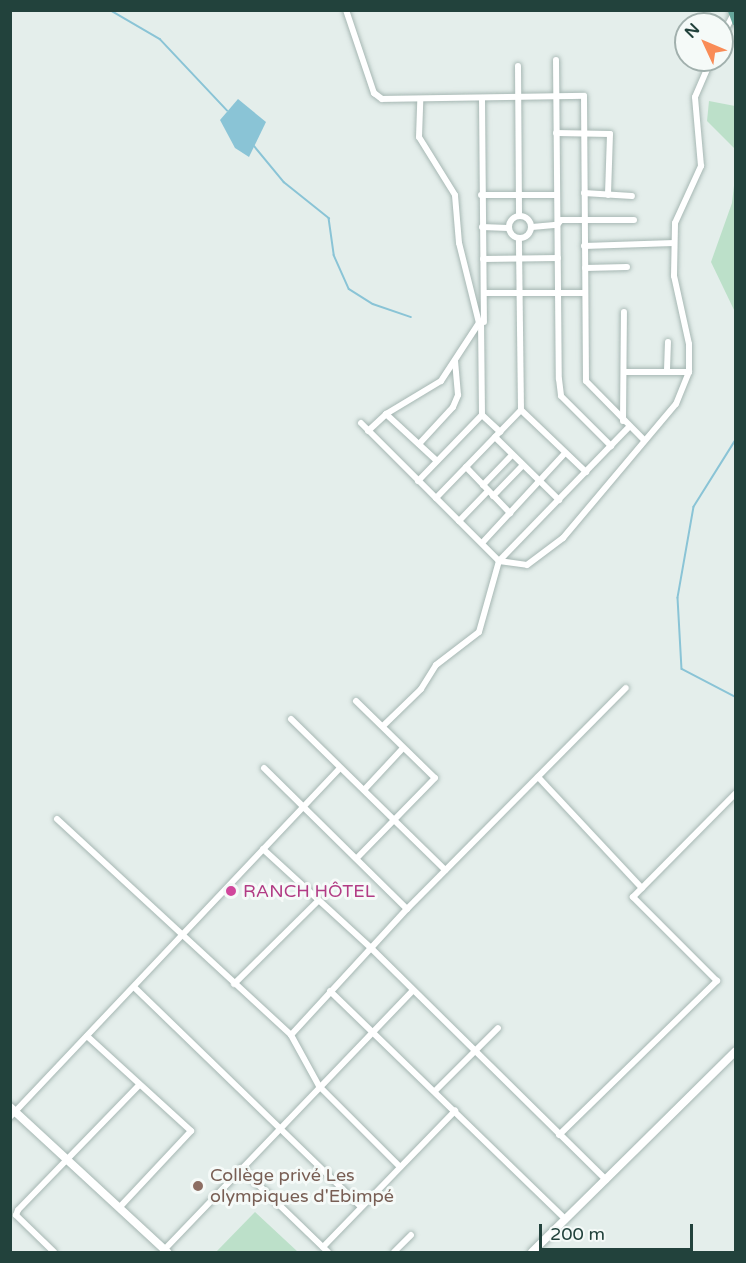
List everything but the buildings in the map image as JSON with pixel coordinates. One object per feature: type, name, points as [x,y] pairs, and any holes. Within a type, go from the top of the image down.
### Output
[{"type":"street","points":[[346,10],[374,93],[382,99],[584,96],[586,381],[644,440]]},
{"type":"street","points":[[556,60],[561,396],[611,446]]},
{"type":"street","points":[[508,228],[519,215],[518,66]]},
{"type":"street","points":[[361,423],[500,561],[527,565],[543,556],[676,405],[689,372],[674,243],[678,215],[701,166],[696,97],[706,72]]},
{"type":"street","points":[[368,431],[386,414],[441,381],[481,322],[459,243],[454,195],[419,137],[420,99]]},
{"type":"street","points":[[482,99],[481,195],[484,293],[481,322],[482,415],[512,454],[559,500]]},
{"type":"street","points":[[556,133],[610,134],[608,195]]},
{"type":"street","points":[[584,193],[632,196]]},
{"type":"street","points":[[481,195],[557,195]]},
{"type":"street","points":[[519,215],[528,218],[532,227],[528,236],[519,239]]},
{"type":"street","points":[[532,227],[557,225],[561,220],[634,220]]},
{"type":"street","points":[[436,498],[521,410],[519,239],[508,228],[482,227]]},
{"type":"street","points":[[584,246],[674,243]]},
{"type":"street","points":[[483,259],[558,258]]},
{"type":"street","points":[[585,267],[627,267]]},
{"type":"street","points":[[484,293],[584,292]]},
{"type":"street","points":[[623,421],[624,312]]},
{"type":"street","points":[[667,370],[668,342]]},
{"type":"street","points":[[419,444],[453,407],[458,395],[455,360]]},
{"type":"street","points":[[624,372],[667,370],[689,372]]},
{"type":"street","points":[[521,410],[586,472]]},
{"type":"street","points":[[386,414],[437,461]]},
{"type":"street","points":[[418,481],[482,415]]},
{"type":"street","points":[[382,726],[421,689],[436,665],[479,633],[500,561],[629,427]]},
{"type":"street","points":[[483,542],[565,453]]},
{"type":"street","points":[[483,485],[512,454]]},
{"type":"street","points":[[459,521],[523,465]]},
{"type":"street","points":[[465,467],[510,513]]},
{"type":"street","points":[[291,1035],[407,909],[626,687]]},
{"type":"street","points":[[356,701],[435,778],[358,857]]},
{"type":"street","points":[[291,719],[445,870]]},
{"type":"street","points":[[364,790],[404,748]]},
{"type":"street","points":[[264,768],[358,857],[407,909]]},
{"type":"street","points":[[340,768],[134,987],[12,1112],[67,1160],[164,1252],[278,1128],[412,991]]},
{"type":"street","points":[[538,777],[642,888]]},
{"type":"street","points":[[559,1135],[717,981],[633,897],[735,793]]},
{"type":"street","points":[[57,819],[181,936],[291,1035],[319,1086],[398,1166]]},
{"type":"street","points":[[263,849],[317,902],[372,949],[606,1180]]},
{"type":"street","points":[[234,984],[317,902]]},
{"type":"street","points":[[134,987],[360,1206]]},
{"type":"street","points":[[330,991],[565,1219]]},
{"type":"street","points":[[435,1091],[498,1028]]},
{"type":"street","points":[[87,1036],[191,1131],[119,1208]]},
{"type":"street","points":[[532,1252],[735,1051]]},
{"type":"street","points":[[10,1221],[139,1085]]},
{"type":"street","points":[[323,1247],[398,1166],[455,1111]]},
{"type":"street","points":[[240,1168],[328,1252]]},
{"type":"street","points":[[16,1215],[54,1252]]},
{"type":"street","points":[[394,1252],[411,1235]]},
{"type":"green space","points":[[709,101],[735,106],[735,149],[707,121]]},
{"type":"green space","points":[[735,177],[735,312],[711,262],[732,203]]},
{"type":"green space","points":[[255,1212],[298,1252],[216,1252]]},
{"type":"water","points":[[238,99],[266,122],[249,157],[235,148],[220,120]]},
{"type":"waterway","points":[[110,10],[160,39],[227,110]]},
{"type":"waterway","points":[[251,142],[284,182],[329,218],[334,255],[349,289],[373,304],[411,317]]},
{"type":"waterway","points":[[736,440],[694,507],[678,598],[682,669],[736,697]]},
{"type":"place","name":"RANCH HÔTEL","points":[[231,891]]},
{"type":"place","name":"Collège privé Les olympiques d'Ebimpé","points":[[198,1186]]}]
